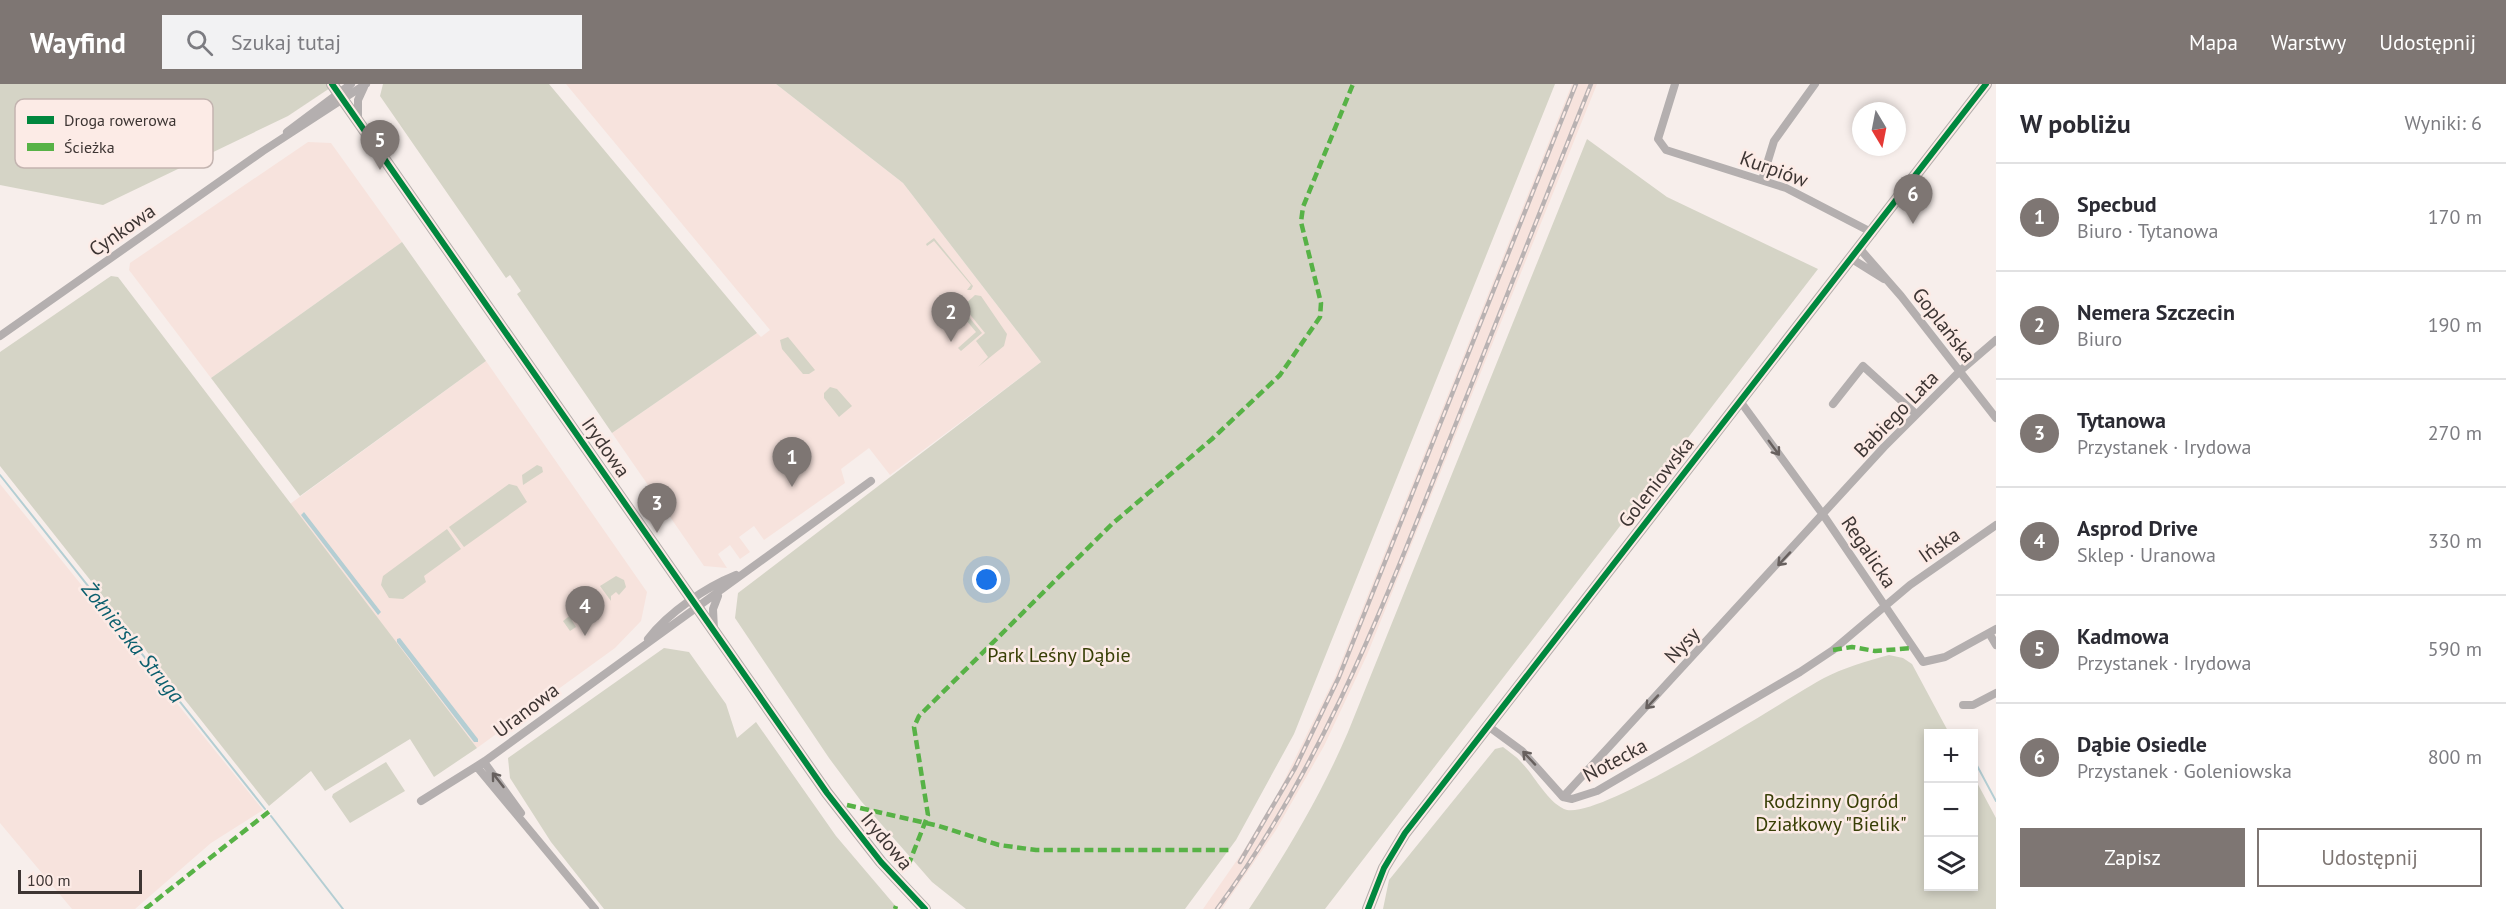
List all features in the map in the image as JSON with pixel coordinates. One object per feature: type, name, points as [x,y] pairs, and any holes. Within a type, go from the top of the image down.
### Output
[{"type":"street","points":[[338,92],[351,84]]},
{"type":"street","points":[[338,92],[366,84]]},
{"type":"street","points":[[358,121],[358,100],[366,84]]},
{"type":"street","name":"Kurpiów","points":[[1676,84],[1660,129],[1660,145],[1673,153],[1798,193],[1874,232]]},
{"type":"street","points":[[1762,180],[1774,141],[1815,84]]},
{"type":"street","name":"Goleniowska","points":[[1368,909],[1379,878],[1397,845],[1740,401],[1874,232],[1986,84]]},
{"type":"street","name":"Irydowa","points":[[338,92],[864,842],[925,909]]},
{"type":"street","name":"Cynkowa","points":[[0,336],[263,151],[338,92]]},
{"type":"street","name":"Goplańska","points":[[1860,249],[1996,418]]},
{"type":"street","name":"Goplańska","points":[[1852,260],[1887,281]]},
{"type":"street","name":"Babiego Lata","points":[[1824,516],[1916,414],[1996,340]]},
{"type":"street","points":[[1833,404],[1863,366],[1916,414]]},
{"type":"street","name":"Regalicka","points":[[1738,708],[1833,650],[1885,605],[1824,516],[1740,401]]},
{"type":"street","points":[[714,630],[714,604],[722,591],[741,573],[871,481]]},
{"type":"street","name":"Nysy","points":[[1563,797],[1824,516]]},
{"type":"street","name":"Ińska","points":[[1885,605],[1996,525]]},
{"type":"street","points":[[696,604],[721,581],[741,573]]},
{"type":"street","points":[[696,604],[722,591]]},
{"type":"street","name":"Uranowa","points":[[421,801],[481,764],[646,642],[663,624],[696,604]]},
{"type":"street","points":[[1885,605],[1923,662],[1945,657],[1992,631],[1996,645]]},
{"type":"street","points":[[1963,705],[1973,705],[1996,693]]},
{"type":"street","name":"Notecka","points":[[1488,726],[1522,751],[1563,797],[1572,799],[1611,785],[1738,708]]},
{"type":"street","points":[[481,764],[595,909]]},
{"type":"shaded area","points":[[566,84],[776,84],[903,183],[1041,362],[890,475],[869,448],[841,469],[845,483],[764,540],[754,526],[739,537],[750,552],[740,559],[730,545],[718,554],[727,568],[704,566],[612,433],[757,333],[761,337],[770,330]]},
{"type":"shaded area","points":[[1572,84],[1597,84],[1367,655],[1324,746],[1276,830],[1222,909],[1203,909],[1244,850],[1278,793],[1335,677]]},
{"type":"shaded area","points":[[308,142],[331,143],[402,242],[211,378],[129,270],[130,263]]},
{"type":"shaded area","points":[[486,361],[647,592],[641,621],[615,648],[477,748],[290,504]]},
{"type":"shaded area","points":[[0,484],[263,810],[211,843],[135,909],[72,909],[0,823]]},
{"type":"green space","points":[[0,84],[336,84],[288,116],[213,152],[213,99],[15,99],[15,168],[180,168],[103,205],[0,185]]},
{"type":"green space","points":[[383,84],[549,84],[757,333],[612,433],[517,294],[521,291],[510,275],[506,278],[380,96]]},
{"type":"green space","name":"Park Leśny Dąbie","points":[[776,84],[1555,84],[1294,734],[1236,840],[1185,909],[966,909],[932,882],[861,801],[829,758],[735,618],[738,593],[1041,362],[903,183]]},
{"type":"green space","points":[[1587,139],[1667,197],[1818,269],[1325,909],[1249,909],[1303,823],[1348,732]]},
{"type":"green space","points":[[934,238],[973,286],[971,290],[967,290],[971,285],[934,241],[927,246],[926,244]]},
{"type":"green space","points":[[402,242],[486,361],[300,496],[211,378]]},
{"type":"green space","points":[[111,276],[118,277],[477,748],[434,777],[410,739],[325,791],[311,771],[269,806],[0,466],[0,352]]},
{"type":"green space","points":[[975,295],[981,296],[1007,334],[1004,346],[978,367],[988,357],[976,341],[985,333],[963,306]]},
{"type":"green space","points":[[969,317],[982,333],[961,351],[958,348],[976,332],[966,320]]},
{"type":"green space","points":[[788,337],[815,370],[809,374],[803,374],[782,349],[780,340]]},
{"type":"green space","points":[[830,387],[837,389],[852,406],[839,417],[824,398],[824,393]]},
{"type":"green space","points":[[537,465],[542,467],[543,472],[523,485],[522,475]]},
{"type":"green space","points":[[509,484],[517,486],[527,502],[464,547],[449,527]]},
{"type":"green space","points":[[447,529],[461,549],[424,576],[426,582],[403,599],[389,598],[381,585],[383,576]]},
{"type":"green space","points":[[616,576],[624,580],[626,587],[619,595],[616,592],[611,596],[611,601],[600,586]]},
{"type":"green space","points":[[585,604],[588,608],[571,619],[576,627],[570,631],[563,621]]},
{"type":"green space","points":[[664,648],[689,652],[726,704],[737,738],[756,722],[836,836],[898,909],[604,909],[551,842],[510,778],[508,758]]},
{"type":"green space","name":"Rodzinny Ogród Działkowy \"Bielik\"","points":[[1889,655],[1903,658],[1912,664],[1947,729],[1924,729],[1924,891],[1978,891],[1978,784],[1996,818],[1996,909],[1383,909],[1389,880],[1495,749],[1503,747],[1517,758],[1546,794],[1558,805],[1564,809],[1583,809],[1613,798],[1650,780],[1824,678]]},
{"type":"green space","points":[[386,762],[405,791],[350,823],[332,797],[333,794]]},
{"type":"water","points":[[304,512],[381,612],[378,615],[301,515]]},
{"type":"water","points":[[400,638],[478,739],[478,742],[474,742],[397,642]]},
{"type":"waterway","name":"Żołnierska Struga","points":[[0,475],[265,809]]},
{"type":"waterway","points":[[1978,767],[1996,801]]},
{"type":"waterway","name":"Żołnierska Struga","points":[[271,816],[343,909]]},
{"type":"railway","points":[[1240,862],[1295,768],[1339,677],[1576,84]]},
{"type":"railway","points":[[1217,909],[1253,857],[1286,803],[1344,692],[1394,578],[1591,84]]},
{"type":"marked path","points":[[908,866],[928,815],[914,727],[919,716],[1112,524],[1212,439],[1280,375],[1320,317],[1321,303],[1301,222],[1303,207],[1353,84]]},
{"type":"marked path","points":[[1833,650],[1852,647],[1875,651],[1913,648]]},
{"type":"marked path","points":[[847,805],[939,826],[999,845],[1036,850],[1230,850]]},
{"type":"marked path","points":[[145,909],[271,810]]},
{"type":"cycle path","points":[[332,84],[827,793],[881,862],[925,909]]},
{"type":"cycle path","points":[[1368,909],[1384,868],[1405,833],[1986,84]]},
{"type":"place","name":"Kadmowa","points":[[380,170]]},
{"type":"place","name":"Dąbie Osiedle","points":[[1913,224]]},
{"type":"place","name":"Nemera Szczecin","points":[[951,342]]},
{"type":"place","name":"Specbud","points":[[792,487]]},
{"type":"place","name":"Tytanowa","points":[[657,533]]},
{"type":"place","name":"Asprod Drive","points":[[585,636]]}]
